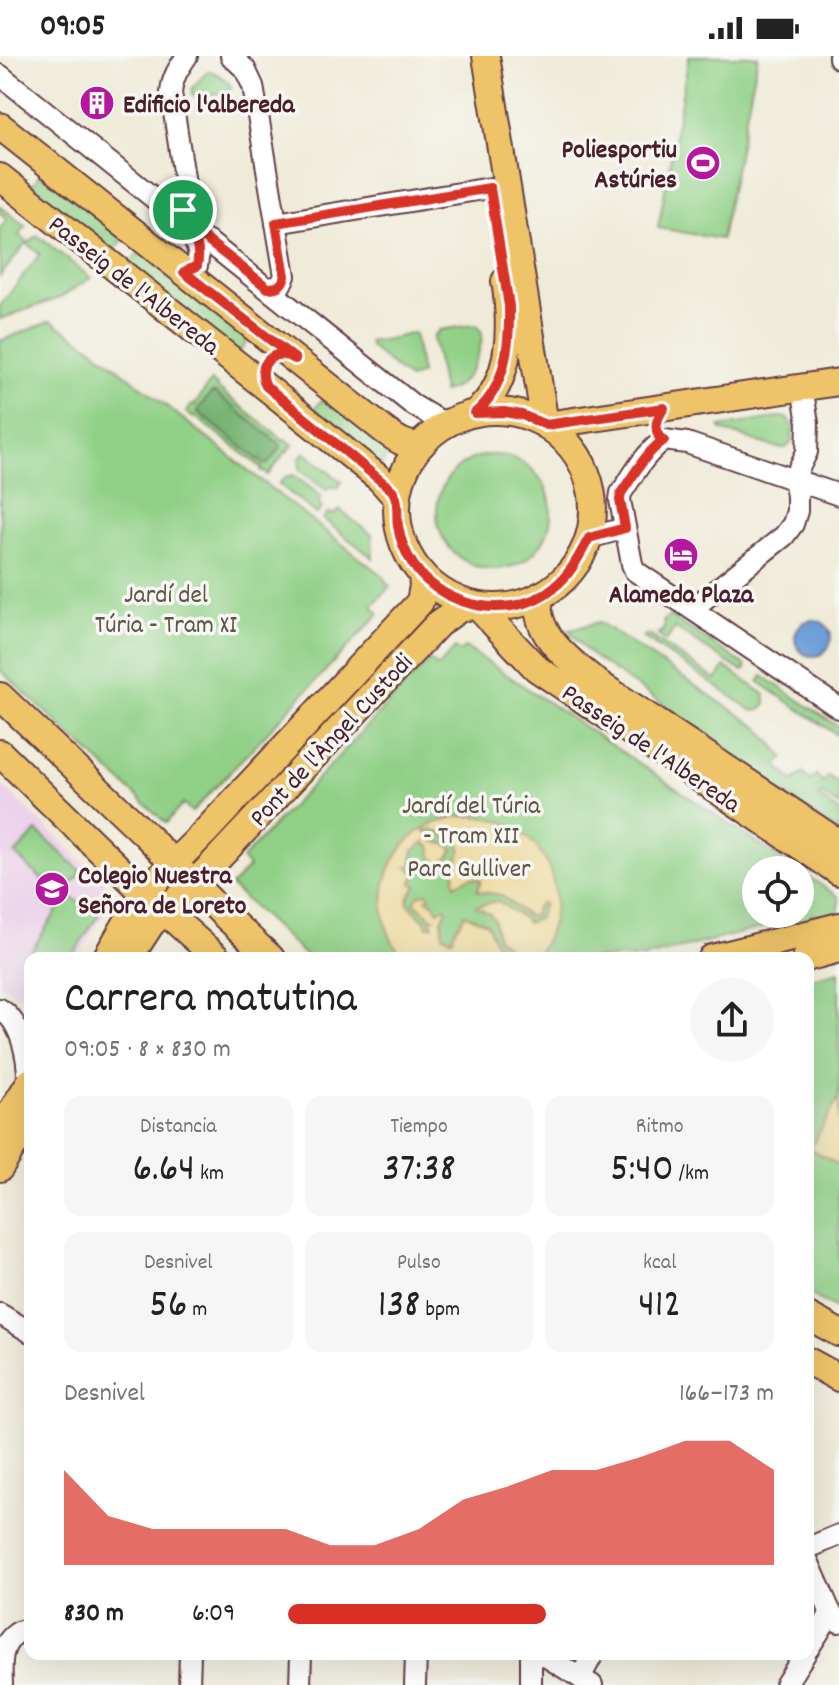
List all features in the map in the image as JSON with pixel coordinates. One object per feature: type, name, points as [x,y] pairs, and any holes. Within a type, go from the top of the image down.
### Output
[{"type":"main road","points":[[464,417],[504,412],[545,424],[573,449],[588,477],[593,508],[589,538],[574,566],[553,588],[522,603],[491,607],[448,596],[422,575],[409,557],[398,525],[397,498],[406,469],[432,434],[464,417],[490,397],[501,375],[508,346],[509,306],[468,56]]},
{"type":"main road","points":[[486,56],[545,424]]},
{"type":"main road","name":"Passeig de l'Albereda","points":[[0,163],[13,152],[13,143],[4,129]]},
{"type":"main road","name":"Passeig de l'Albereda","points":[[4,129],[199,257],[295,359],[398,440],[422,444]]},
{"type":"main road","name":"Passeig de l'Albereda","points":[[0,177],[380,479],[397,498]]},
{"type":"main road","points":[[271,391],[263,381],[266,362],[283,354],[295,359]]},
{"type":"main road","points":[[545,424],[839,382]]},
{"type":"main road","name":"Pont de l'Àngel Custodi","points":[[110,952],[144,893],[209,828],[420,602],[422,575]]},
{"type":"main road","name":"Passeig de l'Albereda","points":[[541,595],[538,604],[540,619],[568,660],[599,684],[839,843]]},
{"type":"main road","name":"Passeig de l'Albereda","points":[[476,605],[536,668],[839,872]]},
{"type":"main road","name":"Pont de l'Àngel Custodi","points":[[133,952],[151,924],[194,884],[442,620],[459,609],[476,605]]},
{"type":"main road","points":[[0,696],[264,952]]},
{"type":"main road","points":[[0,753],[144,893],[210,952]]},
{"type":"main road","points":[[736,952],[839,926]]},
{"type":"main road","points":[[814,956],[839,949]]},
{"type":"main road","points":[[0,1168],[24,1101]]},
{"type":"main road","points":[[0,1168],[24,1162]]},
{"type":"main road","points":[[814,1319],[839,1333]]},
{"type":"main road","points":[[814,1364],[839,1378]]},
{"type":"street","name":"Passeig de l'Albereda","points":[[187,56],[176,72],[171,93],[187,197],[191,214],[204,238],[199,257]]},
{"type":"street","points":[[231,56],[245,69],[253,86],[285,276],[280,286],[268,288]]},
{"type":"street","name":"Passeig de l'Albereda","points":[[0,75],[189,227],[199,257],[268,288],[413,405],[438,420],[464,417]]},
{"type":"street","points":[[276,223],[490,188]]},
{"type":"street","points":[[166,208],[183,210],[187,197]]},
{"type":"street","points":[[692,609],[784,536],[793,524],[797,511],[794,478],[807,452],[808,423],[802,387]]},
{"type":"street","points":[[664,408],[656,424],[659,437],[664,440],[687,443],[839,495]]},
{"type":"street","points":[[664,440],[647,454],[621,493],[635,571],[839,708]]},
{"type":"street","points":[[589,538],[625,528]]},
{"type":"street","points":[[0,1009],[9,1015],[18,1028],[24,1053]]},
{"type":"street","points":[[0,1314],[24,1328]]},
{"type":"street","points":[[814,1545],[839,1535]]},
{"type":"street","points":[[814,1574],[834,1616],[828,1618],[814,1640]]},
{"type":"street","points":[[2,1685],[0,1654],[6,1639],[17,1632]]},
{"type":"street","points":[[0,1654],[15,1685]]},
{"type":"street","points":[[189,1685],[190,1660]]},
{"type":"street","points":[[300,1685],[301,1660]]},
{"type":"street","points":[[415,1685],[416,1660]]},
{"type":"street","points":[[551,1660],[586,1681],[591,1660]]},
{"type":"street","points":[[785,1685],[801,1660]]},
{"type":"shaded area","name":"Colegio Nuestra Señora de Loreto","points":[[0,784],[104,881],[108,908],[81,952],[24,952],[24,994],[18,996],[0,985]]},
{"type":"green space","name":"Poliesportiu Astúries","points":[[689,56],[758,56],[721,239],[658,228]]},
{"type":"green space","points":[[208,71],[226,81],[231,86],[230,91],[194,96],[192,88]]},
{"type":"green space","points":[[41,173],[124,239],[110,255],[28,190]]},
{"type":"green space","points":[[0,206],[26,226],[19,235],[29,243],[37,235],[91,278],[59,298],[0,319],[0,306],[40,254],[26,243],[0,276],[0,228],[7,219],[0,213]]},
{"type":"green space","points":[[141,251],[250,338],[236,356],[125,268]]},
{"type":"green space","name":"Jardí del Túria - Tram XI","points":[[51,321],[90,346],[385,578],[390,586],[372,606],[379,614],[192,812],[183,804],[166,823],[0,670],[0,341]]},
{"type":"green space","points":[[474,325],[482,333],[472,369],[460,384],[443,392],[433,337],[439,330]]},
{"type":"green space","points":[[414,333],[421,374],[409,379],[370,347],[369,341]]},
{"type":"green space","points":[[211,381],[293,445],[268,475],[186,412],[194,406]],"holes":[[[215,393],[281,447],[264,464],[198,412]]]},
{"type":"green space","points":[[214,392],[280,444],[281,447],[268,464],[265,465],[198,412]]},
{"type":"green space","points":[[324,397],[389,449],[380,470],[309,415]]},
{"type":"green space","points":[[780,417],[793,425],[792,442],[786,448],[721,430],[720,427]]},
{"type":"green space","points":[[304,452],[342,482],[338,488],[326,490],[299,469],[299,460]]},
{"type":"green space","points":[[494,455],[516,460],[534,472],[546,490],[551,512],[546,534],[534,552],[516,564],[494,569],[472,564],[454,552],[442,534],[437,512],[442,490],[454,472],[472,460]]},
{"type":"green space","points":[[294,475],[321,496],[319,502],[322,508],[317,514],[279,484],[285,477]]},
{"type":"green space","points":[[340,510],[372,535],[373,558],[323,519],[328,513],[334,514]]},
{"type":"green space","points":[[670,616],[745,665],[746,670],[741,671],[675,628],[666,641],[657,634],[663,629],[663,621]]},
{"type":"green space","points":[[599,622],[759,728],[784,757],[776,764],[793,782],[803,773],[810,781],[816,775],[823,783],[828,776],[839,783],[839,806],[822,794],[819,797],[839,811],[839,832],[728,758],[732,751],[595,658],[569,630]]},
{"type":"green space","points":[[648,634],[716,680],[725,667],[764,694],[765,705],[753,711],[643,637]]},
{"type":"green space","name":"Jardí del Túria - Tram XII","points":[[465,647],[777,856],[742,856],[742,928],[761,928],[666,952],[302,952],[231,886],[249,867],[242,859],[429,660],[438,667],[455,648],[460,652]]},
{"type":"green space","points":[[763,676],[839,727],[839,736],[759,682]]},
{"type":"green space","points":[[37,831],[82,872],[60,896],[15,854]]},
{"type":"green space","name":"Jardí del Túria - Tram XII","points":[[814,880],[839,897],[839,935],[814,914]]},
{"type":"green space","points":[[67,895],[99,914],[75,952],[31,952]]},
{"type":"green space","name":"Jardí del Túria - Tram XII","points":[[814,918],[839,942],[839,956],[807,928],[814,928]]},
{"type":"green space","points":[[839,971],[839,1311],[814,1296],[814,977]]},
{"type":"sand","points":[[459,816],[494,819],[514,827],[542,854],[550,871],[555,906],[552,924],[538,952],[400,952],[388,930],[384,914],[385,882],[398,853],[414,835]],"holes":[[[433,830],[461,846],[455,885],[471,877],[481,880],[477,891],[501,895],[527,916],[533,916],[542,902],[544,906],[539,918],[527,923],[498,901],[476,906],[494,919],[497,938],[508,947],[502,950],[495,943],[487,923],[464,914],[453,939],[443,935],[442,920],[447,909],[438,911],[426,899],[430,897],[427,893],[419,895],[414,902],[434,918],[430,919],[433,926],[426,926],[426,922],[407,902],[417,885],[411,883],[416,875],[409,867],[406,868],[417,861],[412,861],[414,850],[425,842],[438,864],[450,856],[453,849],[433,841],[434,838],[429,838],[432,836],[425,832]]]},
{"type":"sand","points":[[839,1097],[839,1165],[814,1151],[814,1142]]},
{"type":"water","points":[[813,620],[826,625],[831,638],[826,651],[813,656],[800,651],[795,638],[800,625]]},
{"type":"place","name":"Edificio l'albereda","points":[[97,103]]},
{"type":"place","name":"Poliesportiu Astúries","points":[[703,163]]},
{"type":"place","name":"Alameda Plaza","points":[[681,555]]},
{"type":"place","name":"Colegio Nuestra Señora de Loreto","points":[[52,889]]},
{"type":"route","points":[[490,188],[509,306],[508,346],[495,389],[475,413],[492,411],[522,415],[546,425],[664,408],[656,424],[659,437],[664,440],[647,454],[621,493],[625,528],[589,538],[574,566],[553,588],[522,603],[484,607],[448,596],[422,575],[409,557],[398,525],[397,498],[392,490],[266,386],[262,374],[266,362],[283,354],[295,359],[184,272],[197,266],[199,254],[196,243],[186,224],[166,208],[183,210],[187,197],[191,214],[204,238],[268,288],[275,288],[280,286],[285,276],[276,223],[490,188]]},
{"type":"park label","name":"Parc Gulliver","points":[[469,867]]}]
